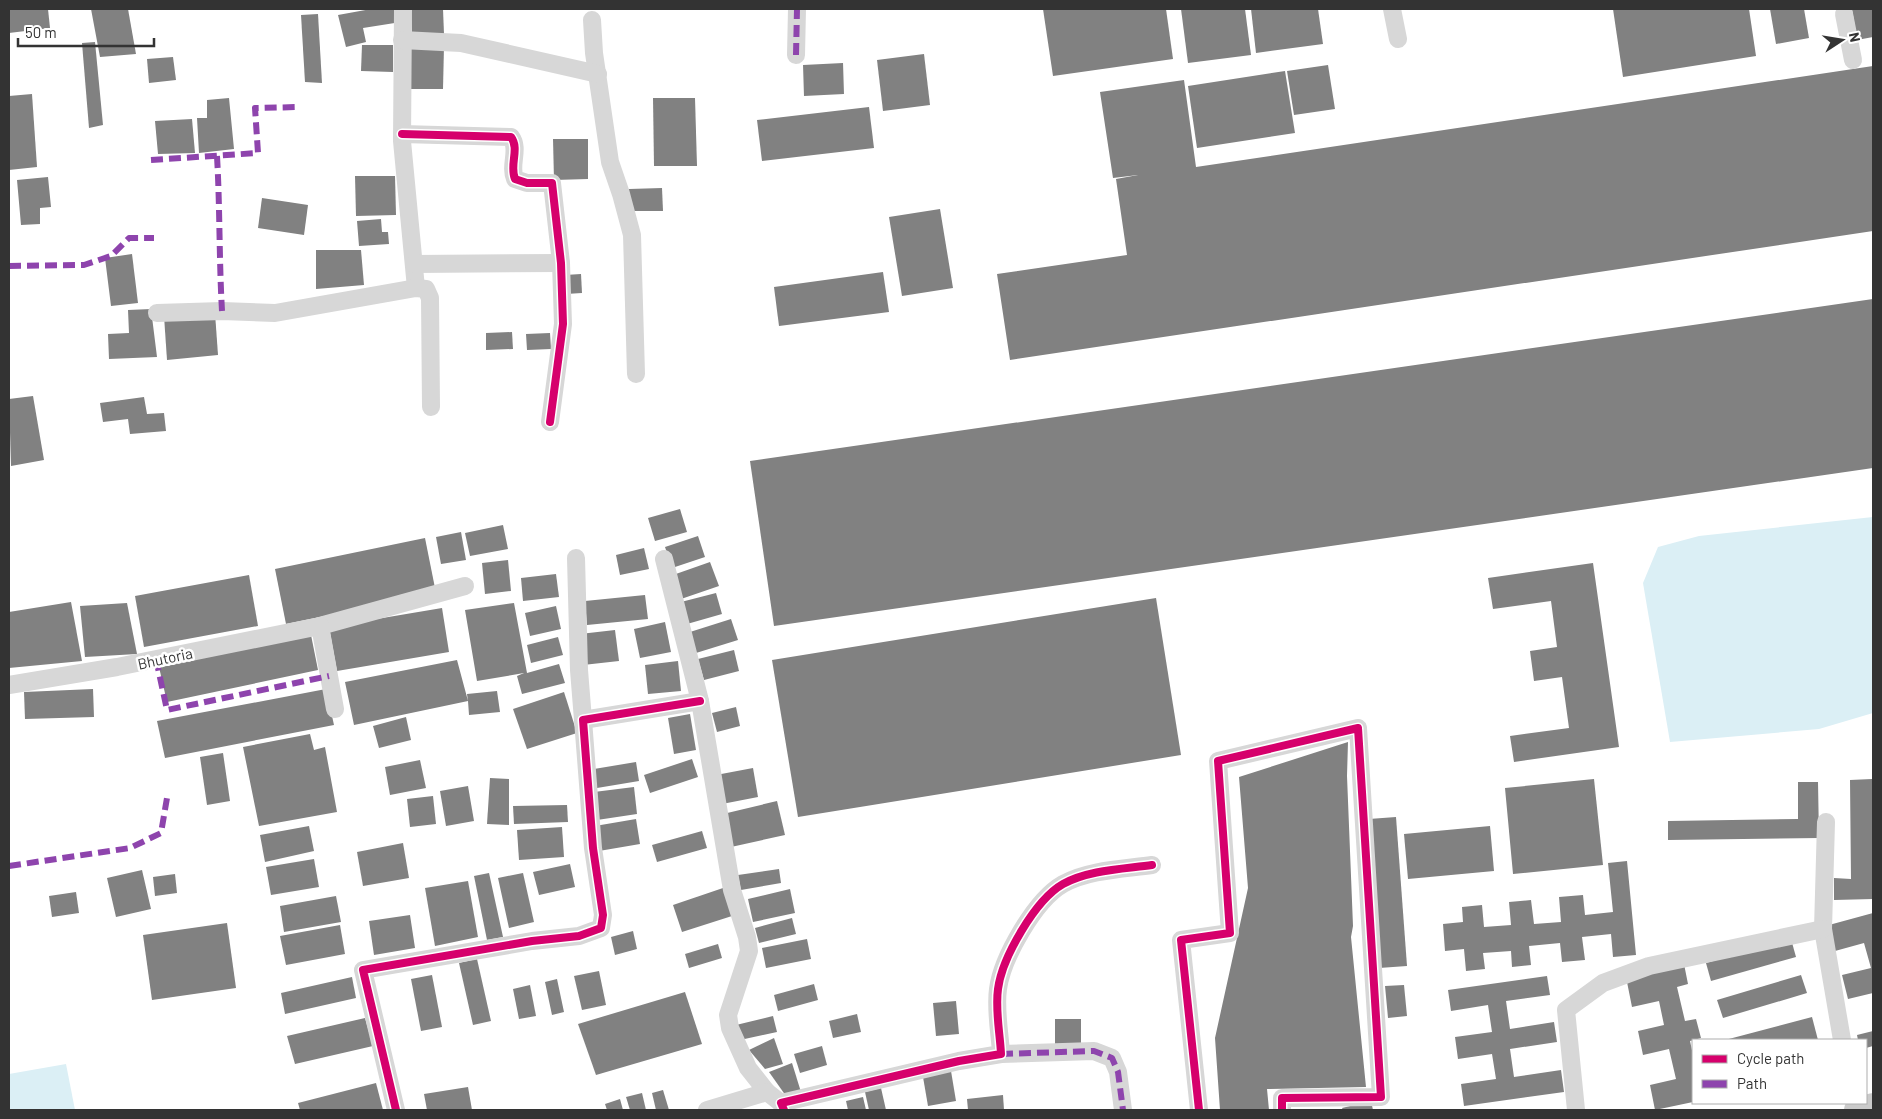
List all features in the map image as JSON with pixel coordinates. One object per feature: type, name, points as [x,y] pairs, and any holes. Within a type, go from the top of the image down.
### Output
[{"type":"main road","points":[[1856,1110],[1873,1106]]},
{"type":"street","points":[[403,9],[402,134],[416,288]]},
{"type":"street","points":[[796,55],[797,9]]},
{"type":"street","points":[[1392,9],[1398,39]]},
{"type":"street","points":[[1844,14],[1852,60]]},
{"type":"street","points":[[592,20],[594,53],[610,162],[632,235],[636,374]]},
{"type":"street","points":[[402,40],[461,42],[598,74]]},
{"type":"street","points":[[402,134],[511,137],[515,149],[513,167],[515,179],[527,183],[552,183],[561,263],[563,324],[550,422]]},
{"type":"street","points":[[414,264],[561,263]]},
{"type":"street","points":[[156,313],[222,311],[275,313],[416,288],[426,289],[430,298],[431,407]]},
{"type":"street","points":[[396,1110],[363,970],[532,941],[579,936],[601,928],[603,915],[593,848],[579,670],[576,558]]},
{"type":"street","points":[[664,559],[700,701],[732,890],[744,922],[749,951],[728,1015],[730,1028],[748,1068],[767,1092],[783,1107],[959,1061],[1001,1054],[1094,1051],[1112,1058],[1118,1072],[1123,1110]]},
{"type":"street","name":"Bhutoria","points":[[9,685],[117,667],[320,626],[465,586]]},
{"type":"street","points":[[320,626],[335,709]]},
{"type":"street","points":[[584,720],[700,701]]},
{"type":"street","points":[[1199,1110],[1181,940],[1230,933],[1218,760],[1358,728],[1381,1097],[1282,1098],[1282,1110]]},
{"type":"street","points":[[1826,822],[1823,928],[1842,1039]]},
{"type":"street","points":[[1001,1054],[998,990],[1001,975],[1012,949],[1051,893],[1063,884],[1088,875],[1152,865]]},
{"type":"street","points":[[1576,1110],[1566,1010],[1604,983],[1649,966],[1823,928]]},
{"type":"street","points":[[707,1110],[767,1092]]},
{"type":"shaded area","points":[[1873,517],[1873,713],[1819,729],[1670,742],[1643,583],[1658,547],[1699,536]]},
{"type":"shaded area","points":[[66,1064],[75,1110],[9,1110],[9,1074]]},
{"type":"building","points":[[9,9],[48,9],[50,28],[9,33]]},
{"type":"building","points":[[91,9],[128,9],[136,54],[100,57]]},
{"type":"building","points":[[371,9],[397,9],[401,22],[363,28],[366,42],[346,47],[338,15]]},
{"type":"building","points":[[411,9],[443,9],[444,34],[412,35]]},
{"type":"building","points":[[1043,9],[1166,9],[1173,59],[1053,76]]},
{"type":"building","points":[[1181,9],[1245,9],[1251,55],[1188,63]]},
{"type":"building","points":[[1251,9],[1318,9],[1323,44],[1256,53]]},
{"type":"building","points":[[1613,9],[1749,9],[1756,56],[1623,77]]},
{"type":"building","points":[[1770,9],[1804,9],[1809,38],[1776,44]]},
{"type":"building","points":[[1852,9],[1873,9],[1873,37],[1857,40]]},
{"type":"building","points":[[318,14],[322,83],[305,82],[301,15]]},
{"type":"building","points":[[95,42],[103,125],[89,128],[82,43]]},
{"type":"building","points":[[362,45],[393,45],[393,72],[361,71]]},
{"type":"building","points":[[410,45],[444,46],[443,89],[409,89]]},
{"type":"building","points":[[924,54],[930,105],[883,111],[877,60]]},
{"type":"building","points":[[173,57],[176,80],[149,83],[147,59]]},
{"type":"building","points":[[843,63],[844,94],[804,96],[803,65]]},
{"type":"building","points":[[1328,65],[1335,109],[1294,115],[1287,71]]},
{"type":"building","points":[[1873,66],[1873,231],[1010,360],[997,274],[1127,255],[1116,179],[1138,175],[1113,178],[1100,92],[1184,80],[1196,167]]},
{"type":"building","points":[[1285,71],[1295,133],[1197,148],[1188,86]]},
{"type":"building","points":[[32,94],[37,167],[9,170],[9,96]]},
{"type":"building","points":[[229,98],[234,149],[199,153],[197,118],[207,118],[207,100]]},
{"type":"building","points":[[653,98],[695,98],[697,166],[654,166]]},
{"type":"building","points":[[869,107],[874,148],[762,161],[757,120]]},
{"type":"building","points":[[192,119],[195,153],[158,154],[155,121]]},
{"type":"building","points":[[553,139],[588,139],[588,179],[554,180]]},
{"type":"building","points":[[355,176],[395,176],[396,215],[356,216]]},
{"type":"building","points":[[48,177],[51,207],[40,208],[40,224],[21,225],[17,180]]},
{"type":"building","points":[[662,188],[663,211],[629,211],[629,189]]},
{"type":"building","points":[[262,198],[308,205],[304,235],[258,228]]},
{"type":"building","points":[[940,209],[953,288],[902,296],[889,217]]},
{"type":"building","points":[[381,219],[382,232],[388,232],[389,244],[359,246],[357,221]]},
{"type":"building","points":[[316,250],[361,250],[364,285],[316,289]]},
{"type":"building","points":[[132,254],[138,303],[111,306],[105,258]]},
{"type":"building","points":[[883,272],[889,312],[779,326],[774,287]]},
{"type":"building","points":[[581,274],[582,293],[566,294],[565,275]]},
{"type":"building","points":[[1873,299],[1873,468],[774,626],[750,461]]},
{"type":"building","points":[[151,309],[157,357],[109,359],[108,334],[129,333],[128,310]]},
{"type":"building","points":[[215,313],[218,355],[167,360],[164,316]]},
{"type":"building","points":[[512,332],[513,349],[486,350],[486,333]]},
{"type":"building","points":[[550,333],[551,349],[527,350],[526,334]]},
{"type":"building","points":[[33,396],[44,460],[11,466],[9,399]]},
{"type":"building","points":[[144,397],[147,414],[164,413],[166,431],[130,434],[128,419],[103,422],[100,403]]},
{"type":"building","points":[[680,509],[687,532],[655,541],[648,518]]},
{"type":"building","points":[[503,525],[508,549],[470,556],[465,533]]},
{"type":"building","points":[[461,532],[466,560],[441,564],[436,537]]},
{"type":"building","points":[[698,536],[705,557],[672,568],[665,547]]},
{"type":"building","points":[[425,538],[436,593],[286,624],[275,569]]},
{"type":"building","points":[[644,548],[649,569],[620,575],[616,555]]},
{"type":"building","points":[[508,560],[511,591],[485,594],[482,563]]},
{"type":"building","points":[[710,562],[719,586],[681,599],[673,575]]},
{"type":"building","points":[[1593,563],[1619,747],[1514,762],[1510,736],[1569,728],[1562,677],[1534,681],[1530,651],[1557,647],[1551,601],[1493,609],[1488,578]]},
{"type":"building","points":[[556,574],[559,597],[523,601],[521,578]]},
{"type":"building","points":[[249,575],[258,626],[144,647],[135,596]]},
{"type":"building","points":[[716,593],[722,614],[687,624],[681,602]]},
{"type":"building","points":[[645,595],[648,619],[587,625],[585,601]]},
{"type":"building","points":[[1156,598],[1181,755],[798,817],[772,660]]},
{"type":"building","points":[[71,602],[82,661],[9,668],[9,612]]},
{"type":"building","points":[[127,603],[137,654],[85,657],[80,606]]},
{"type":"building","points":[[514,603],[527,673],[559,664],[565,683],[522,694],[517,676],[524,673],[477,681],[465,610]]},
{"type":"building","points":[[556,606],[561,629],[530,636],[525,613]]},
{"type":"building","points":[[442,608],[449,652],[337,671],[329,627]]},
{"type":"building","points":[[731,619],[738,640],[696,653],[690,632]]},
{"type":"building","points":[[665,622],[671,652],[640,658],[634,629]]},
{"type":"building","points":[[615,630],[619,661],[583,665],[580,634]]},
{"type":"building","points":[[311,635],[318,670],[167,702],[159,667]]},
{"type":"building","points":[[558,637],[563,655],[531,663],[527,645]]},
{"type":"building","points":[[734,650],[739,671],[704,680],[698,659]]},
{"type":"building","points":[[457,660],[468,701],[354,725],[345,682]]},
{"type":"building","points":[[678,661],[681,691],[648,694],[645,665]]},
{"type":"building","points":[[93,689],[94,717],[25,719],[24,692]]},
{"type":"building","points":[[326,689],[334,725],[165,758],[157,721]]},
{"type":"building","points":[[497,691],[500,712],[469,715],[467,694]]},
{"type":"building","points":[[564,692],[577,733],[527,749],[513,709]]},
{"type":"building","points":[[736,707],[740,726],[717,732],[712,713]]},
{"type":"building","points":[[690,714],[696,750],[674,754],[668,718]]},
{"type":"building","points":[[406,717],[411,740],[379,748],[373,726]]},
{"type":"building","points":[[310,734],[314,750],[325,747],[337,812],[259,826],[243,747]]},
{"type":"building","points":[[1348,742],[1347,776],[1353,926],[1351,937],[1366,1087],[1267,1089],[1269,1110],[1220,1110],[1215,1038],[1248,888],[1239,777]]},
{"type":"building","points":[[223,753],[230,801],[207,805],[200,757]]},
{"type":"building","points":[[692,759],[698,777],[650,793],[644,775]]},
{"type":"building","points":[[420,760],[426,788],[390,795],[385,767]]},
{"type":"building","points":[[636,762],[639,781],[597,788],[594,769]]},
{"type":"building","points":[[753,768],[758,797],[722,804],[716,775]]},
{"type":"building","points":[[490,778],[509,779],[509,825],[487,824]]},
{"type":"building","points":[[1594,779],[1603,865],[1513,874],[1505,788]]},
{"type":"building","points":[[1872,779],[1873,899],[1834,900],[1834,878],[1851,879],[1850,780]]},
{"type":"building","points":[[1798,782],[1818,782],[1819,838],[1668,840],[1668,821],[1798,819]]},
{"type":"building","points":[[468,786],[474,821],[446,826],[440,791]]},
{"type":"building","points":[[634,787],[637,814],[597,820],[594,792]]},
{"type":"building","points":[[433,796],[436,824],[410,827],[407,799]]},
{"type":"building","points":[[777,801],[785,835],[731,847],[723,814]]},
{"type":"building","points":[[567,805],[568,822],[514,824],[513,806]]},
{"type":"building","points":[[1396,817],[1407,966],[1379,968],[1369,819]]},
{"type":"building","points":[[636,819],[640,844],[599,851],[595,826]]},
{"type":"building","points":[[309,826],[314,851],[265,862],[260,835]]},
{"type":"building","points":[[1490,826],[1494,871],[1408,879],[1404,834]]},
{"type":"building","points":[[562,827],[564,857],[519,860],[517,830]]},
{"type":"building","points":[[702,831],[707,848],[657,862],[652,845]]},
{"type":"building","points":[[403,843],[409,878],[363,886],[357,852]]},
{"type":"building","points":[[314,859],[319,887],[271,895],[266,867]]},
{"type":"building","points":[[1627,861],[1636,955],[1613,957],[1611,934],[1582,937],[1585,960],[1562,962],[1560,943],[1529,946],[1531,965],[1512,967],[1511,951],[1483,953],[1485,969],[1466,971],[1464,949],[1445,951],[1443,924],[1463,922],[1462,907],[1482,905],[1484,927],[1511,925],[1509,902],[1531,900],[1534,924],[1561,922],[1559,897],[1583,895],[1585,915],[1613,912],[1608,863]]},
{"type":"building","points":[[570,864],[575,887],[539,895],[533,872]]},
{"type":"building","points":[[779,869],[781,883],[741,890],[738,875]]},
{"type":"building","points":[[142,870],[151,909],[116,917],[107,878]]},
{"type":"building","points":[[489,873],[503,937],[487,940],[474,876]]},
{"type":"building","points":[[523,873],[534,922],[509,928],[498,878]]},
{"type":"building","points":[[175,874],[177,893],[155,896],[153,877]]},
{"type":"building","points":[[468,881],[478,937],[435,946],[425,888]]},
{"type":"building","points":[[723,888],[732,916],[682,932],[673,905]]},
{"type":"building","points":[[790,889],[795,913],[753,922],[748,899]]},
{"type":"building","points":[[76,892],[79,913],[52,917],[49,896]]},
{"type":"building","points":[[336,896],[341,922],[284,932],[280,906]]},
{"type":"building","points":[[1873,913],[1873,993],[1848,999],[1842,975],[1871,968],[1864,943],[1835,951],[1829,925]]},
{"type":"building","points":[[410,915],[415,948],[374,955],[369,921]]},
{"type":"building","points":[[792,918],[796,934],[759,943],[755,928]]},
{"type":"building","points":[[227,923],[236,988],[152,1000],[143,935]]},
{"type":"building","points":[[340,925],[345,954],[286,965],[280,936]]},
{"type":"building","points":[[633,931],[637,949],[615,955],[611,937]]},
{"type":"building","points":[[807,939],[811,959],[766,968],[762,948]]},
{"type":"building","points":[[1791,939],[1796,957],[1711,981],[1706,963]]},
{"type":"building","points":[[718,944],[722,958],[689,968],[685,954]]},
{"type":"building","points":[[477,959],[491,1021],[473,1025],[459,963]]},
{"type":"building","points":[[1684,964],[1688,984],[1677,987],[1685,1021],[1696,1019],[1701,1038],[1690,1041],[1692,1050],[1692,1102],[1655,1110],[1650,1085],[1676,1079],[1669,1049],[1643,1055],[1638,1031],[1664,1025],[1659,1001],[1632,1007],[1626,977]]},
{"type":"building","points":[[599,971],[606,1005],[582,1010],[574,976]]},
{"type":"building","points":[[432,975],[442,1027],[421,1031],[411,979]]},
{"type":"building","points":[[1801,975],[1807,993],[1723,1018],[1717,1000]]},
{"type":"building","points":[[1547,976],[1550,995],[1506,1001],[1510,1029],[1554,1022],[1557,1042],[1510,1049],[1514,1077],[1561,1070],[1564,1092],[1464,1106],[1461,1084],[1496,1079],[1492,1054],[1458,1059],[1455,1037],[1492,1032],[1488,1005],[1451,1011],[1448,990]]},
{"type":"building","points":[[352,977],[356,998],[285,1014],[281,993]]},
{"type":"building","points":[[557,979],[564,1012],[552,1015],[545,982]]},
{"type":"building","points":[[814,984],[818,1000],[778,1011],[774,995]]},
{"type":"building","points":[[530,985],[536,1016],[519,1019],[513,989]]},
{"type":"building","points":[[1404,985],[1407,1016],[1388,1018],[1385,986]]},
{"type":"building","points":[[685,992],[702,1044],[596,1075],[578,1024]]},
{"type":"building","points":[[956,1001],[959,1034],[936,1036],[933,1003]]},
{"type":"building","points":[[857,1014],[861,1032],[833,1038],[829,1021]]},
{"type":"building","points":[[773,1016],[777,1032],[740,1040],[736,1025]]},
{"type":"building","points":[[1812,1017],[1818,1039],[1729,1039]]},
{"type":"building","points":[[365,1018],[373,1046],[295,1064],[287,1036]]},
{"type":"building","points":[[1055,1019],[1081,1019],[1081,1046],[1055,1046]]},
{"type":"building","points":[[1873,1031],[1873,1046],[1867,1048],[1867,1039],[1858,1039],[1857,1035]]},
{"type":"building","points":[[774,1038],[783,1064],[765,1069],[749,1050]]},
{"type":"building","points":[[822,1046],[827,1065],[800,1073],[794,1054]]},
{"type":"building","points":[[792,1063],[801,1092],[786,1096],[769,1072]]},
{"type":"building","points":[[951,1071],[956,1101],[928,1106],[923,1077]]},
{"type":"building","points":[[376,1083],[383,1110],[300,1110],[298,1103]]},
{"type":"building","points":[[468,1087],[472,1110],[427,1110],[424,1094]]},
{"type":"building","points":[[881,1088],[886,1110],[869,1110],[865,1092]]},
{"type":"building","points":[[663,1090],[669,1110],[656,1110],[652,1093]]},
{"type":"building","points":[[642,1093],[646,1110],[630,1110],[626,1097]]},
{"type":"building","points":[[1003,1095],[1004,1110],[968,1110],[967,1099]]},
{"type":"building","points":[[863,1097],[866,1110],[848,1110],[846,1101]]},
{"type":"building","points":[[620,1099],[623,1110],[607,1110],[605,1104]]},
{"type":"building","points":[[1371,1101],[1373,1110],[1343,1110],[1342,1108]]},
{"type":"marked path","points":[[796,55],[797,9]]},
{"type":"marked path","points":[[151,160],[258,153],[255,108],[300,107]]},
{"type":"marked path","points":[[217,156],[222,311]]},
{"type":"marked path","points":[[9,266],[84,265],[111,256],[129,238],[154,238]]},
{"type":"marked path","points":[[156,659],[167,710],[329,676]]},
{"type":"marked path","points":[[9,866],[130,848],[161,833],[167,798]]},
{"type":"marked path","points":[[1001,1054],[1094,1051],[1112,1058],[1118,1072],[1123,1110]]},
{"type":"cycle path","points":[[402,134],[511,137],[515,147],[513,168],[515,179],[527,183],[552,183],[561,263],[563,324],[550,422]]},
{"type":"cycle path","points":[[396,1110],[363,970],[532,941],[579,936],[601,928],[603,915],[593,848],[583,720],[700,701]]},
{"type":"cycle path","points":[[1199,1110],[1181,940],[1230,933],[1218,761],[1358,728],[1381,1097],[1282,1098],[1282,1110]]},
{"type":"cycle path","points":[[784,1110],[781,1103],[959,1061],[1001,1054],[997,1005],[998,989],[1013,946],[1031,916],[1052,892],[1073,879],[1106,871],[1152,865]]}]
